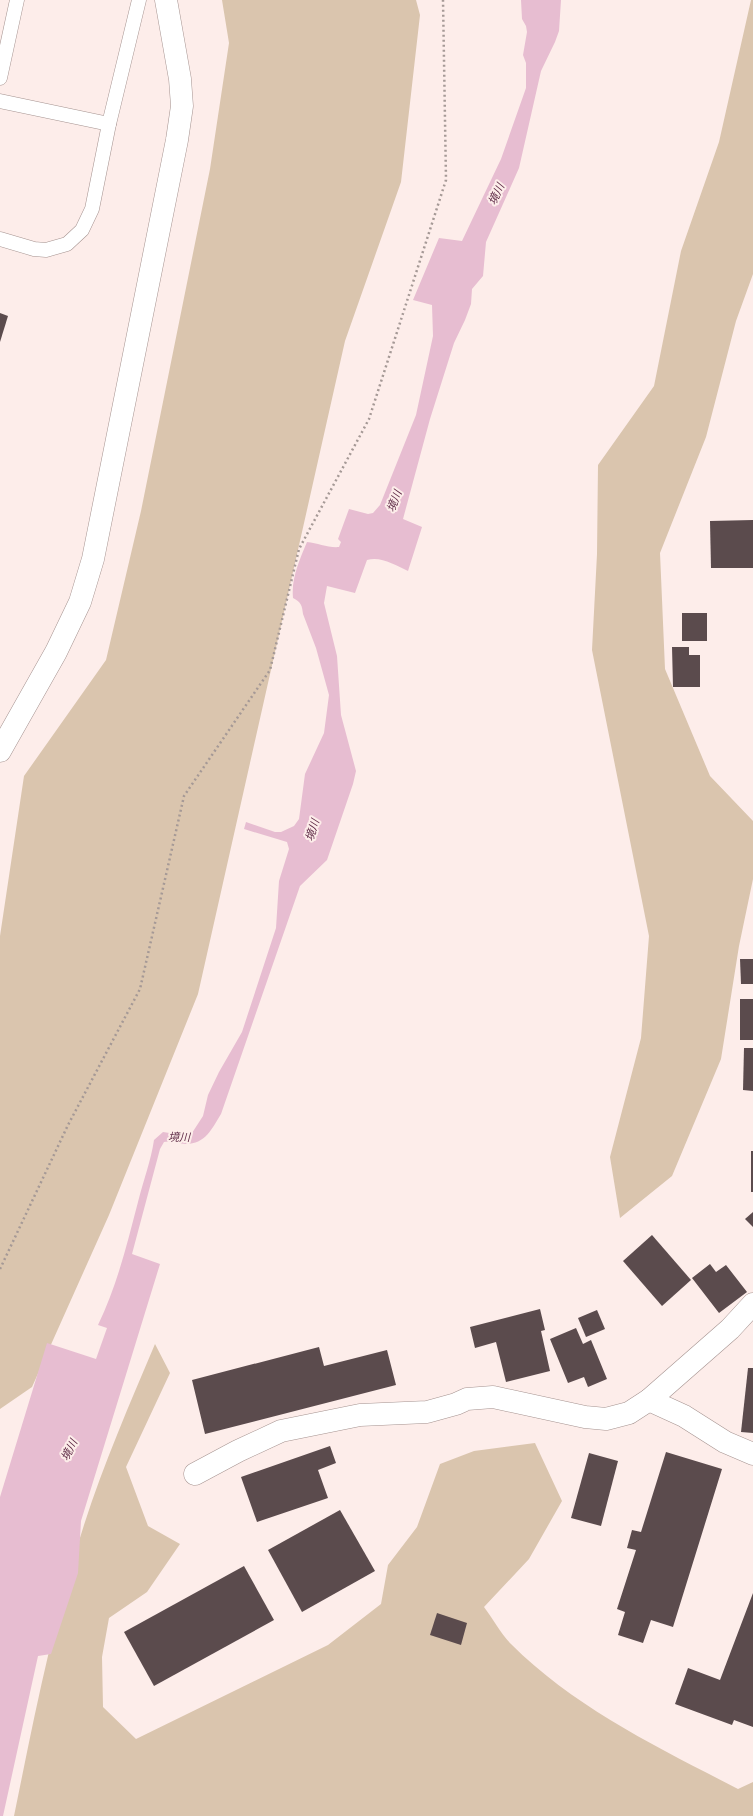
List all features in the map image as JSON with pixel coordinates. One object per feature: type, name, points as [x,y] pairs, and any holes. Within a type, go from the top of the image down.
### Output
[{"type":"street","points":[[0,751],[56,652],[80,602],[93,559],[178,140],[182,106],[180,80],[166,0]]},
{"type":"street","points":[[194,1474],[238,1450],[281,1432],[360,1415],[427,1412],[456,1404],[467,1399],[493,1397],[585,1417],[606,1419],[629,1413],[649,1400],[730,1329],[753,1304]]},
{"type":"street","points":[[649,1400],[684,1416],[725,1442],[753,1454]]},
{"type":"lane","points":[[0,78],[17,0]]},
{"type":"lane","points":[[0,239],[34,249],[46,250],[67,244],[82,230],[92,209],[109,124],[139,0]]},
{"type":"lane","points":[[0,101],[109,124]]},
{"type":"path","points":[[0,1269],[68,1125],[140,989],[184,796],[270,670],[299,549],[369,419],[446,180],[442,0]]},
{"type":"shaded area","points":[[222,0],[416,0],[420,15],[401,182],[345,341],[198,994],[109,1215],[32,1387],[0,1409],[0,936],[24,776],[106,660],[141,511],[210,169],[229,43]]},
{"type":"shaded area","points":[[751,0],[753,0],[753,274],[736,321],[706,437],[660,553],[665,669],[710,776],[753,821],[753,879],[739,946],[721,1059],[672,1176],[620,1218],[610,1157],[641,1038],[649,936],[592,650],[597,554],[598,465],[654,386],[681,251],[719,142]]},
{"type":"shaded area","points":[[155,1344],[170,1373],[126,1467],[148,1526],[180,1544],[147,1592],[109,1618],[102,1657],[103,1707],[136,1739],[328,1645],[381,1604],[388,1565],[417,1527],[440,1464],[474,1451],[535,1443],[562,1501],[529,1559],[484,1607],[500,1631],[511,1644],[562,1688],[590,1707],[648,1742],[738,1789],[753,1782],[753,1816],[14,1816],[45,1669],[73,1561],[100,1479]]},
{"type":"water","name":"境川","points":[[521,0],[561,0],[559,31],[541,71],[519,168],[486,242],[483,276],[472,289],[471,304],[454,343],[430,419],[403,519],[422,527],[408,571],[383,560],[372,559],[367,560],[355,593],[327,586],[324,603],[337,656],[341,715],[356,771],[353,784],[327,860],[300,886],[221,1114],[207,1135],[198,1141],[186,1144],[164,1142],[160,1149],[132,1254],[160,1264],[81,1521],[78,1573],[51,1654],[38,1656],[3,1816],[0,1816],[0,1497],[47,1343],[96,1359],[107,1328],[98,1325],[111,1295],[121,1265],[154,1140],[163,1132],[182,1135],[192,1133],[203,1116],[208,1095],[219,1072],[242,1032],[276,928],[279,881],[289,849],[287,842],[244,829],[246,822],[275,832],[281,832],[294,826],[299,819],[305,774],[324,733],[329,695],[316,648],[303,614],[302,606],[293,598],[293,583],[307,542],[331,547],[339,547],[341,542],[338,539],[349,509],[368,514],[373,513],[380,505],[416,415],[433,336],[432,305],[413,300],[439,238],[462,241],[501,159],[526,88],[526,63],[523,55],[527,32],[526,26],[522,19]]},
{"type":"building","points":[[0,313],[8,316],[0,342]]},
{"type":"building","points":[[753,520],[753,568],[711,568],[710,521]]},
{"type":"building","points":[[682,613],[707,613],[707,641],[682,641]]},
{"type":"building","points":[[672,647],[689,647],[689,655],[700,655],[700,687],[673,687]]},
{"type":"building","points":[[740,959],[753,959],[753,984],[741,984]]},
{"type":"building","points":[[740,999],[753,999],[753,1040],[740,1040]]},
{"type":"building","points":[[744,1048],[753,1048],[753,1091],[743,1090]]},
{"type":"building","points":[[751,1151],[753,1151],[753,1192],[751,1192]]},
{"type":"building","points":[[753,1212],[753,1227],[745,1219]]},
{"type":"building","points":[[652,1235],[691,1280],[662,1306],[623,1261]]},
{"type":"building","points":[[710,1264],[716,1272],[726,1265],[747,1292],[719,1313],[692,1278]]},
{"type":"building","points":[[540,1309],[545,1330],[541,1331],[550,1371],[506,1382],[496,1342],[475,1348],[470,1327]]},
{"type":"building","points":[[597,1310],[605,1329],[586,1337],[578,1318]]},
{"type":"building","points":[[576,1328],[583,1344],[591,1340],[607,1379],[588,1387],[584,1377],[568,1383],[550,1339]]},
{"type":"building","points":[[319,1347],[324,1366],[387,1350],[396,1385],[205,1434],[192,1380]]},
{"type":"building","points":[[748,1368],[753,1368],[753,1433],[741,1432]]},
{"type":"building","points":[[330,1446],[336,1463],[318,1470],[328,1498],[257,1522],[241,1477]]},
{"type":"building","points":[[666,1452],[722,1469],[673,1627],[651,1620],[643,1643],[618,1635],[625,1612],[617,1609],[636,1550],[627,1548],[632,1530],[641,1532]]},
{"type":"building","points":[[589,1453],[618,1461],[601,1526],[571,1518]]},
{"type":"building","points":[[340,1510],[375,1571],[302,1612],[268,1550]]},
{"type":"building","points":[[244,1566],[274,1620],[154,1686],[124,1632]]},
{"type":"building","points":[[753,1593],[753,1727],[734,1720],[732,1725],[675,1704],[688,1668],[720,1680]]},
{"type":"building","points":[[437,1613],[467,1623],[461,1645],[430,1635]]}]
